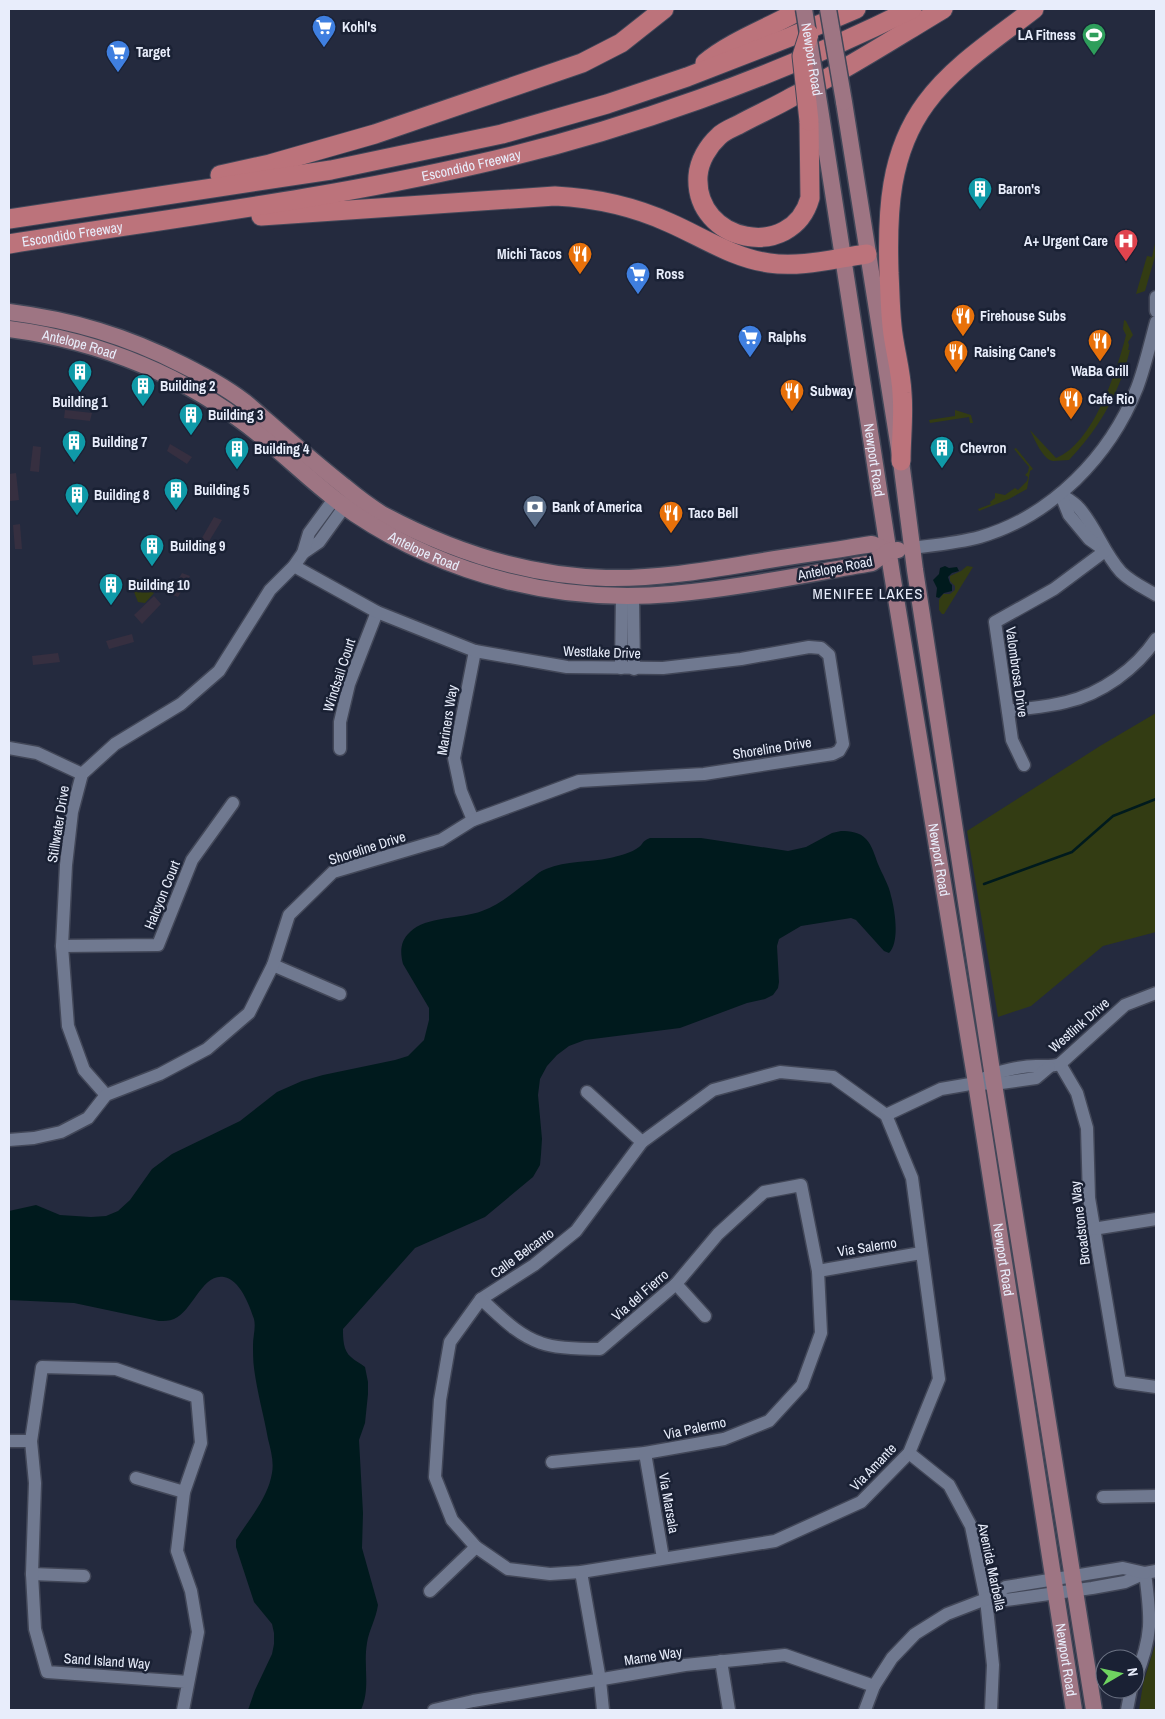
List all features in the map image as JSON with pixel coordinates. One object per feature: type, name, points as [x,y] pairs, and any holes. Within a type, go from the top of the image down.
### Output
[{"type":"highway","points":[[72,210],[104,195],[270,164],[392,128],[582,63],[621,43],[664,9]]},
{"type":"highway","points":[[687,77],[716,54],[803,9]]},
{"type":"highway","name":"Escondido Freeway","points":[[9,220],[331,170],[502,134],[607,104],[687,77],[856,9]]},
{"type":"highway","name":"Escondido Freeway","points":[[9,244],[330,194],[422,176],[530,151],[696,100],[793,63],[912,9]]},
{"type":"highway","points":[[808,34],[802,56],[815,118],[810,198],[807,207],[797,220],[780,233],[758,238],[735,234],[716,223],[702,199],[698,176],[704,156],[717,138],[755,116],[794,97],[943,9]]},
{"type":"highway","points":[[901,461],[902,393],[892,325],[888,239],[890,197],[896,164],[913,124],[946,79],[1034,9]]},
{"type":"highway","points":[[59,236],[85,241],[285,214],[555,196],[598,200],[633,208],[729,251],[770,263],[800,263],[867,254]]},
{"type":"main road","name":"Newport Road","points":[[803,9],[808,34]]},
{"type":"main road","name":"Newport Road","points":[[828,9],[901,461],[912,548],[993,1079],[1094,1710]]},
{"type":"main road","name":"Newport Road","points":[[815,118],[843,257],[976,1083],[1074,1710]]},
{"type":"main road","name":"Antelope Road","points":[[9,312],[62,321],[117,336],[156,352],[211,380],[249,405],[294,445],[344,500],[380,513],[456,548],[490,560],[565,575],[632,578],[707,571],[872,544],[889,551]]},
{"type":"main road","name":"Antelope Road","points":[[9,329],[39,333],[98,348],[129,359],[189,387],[261,436],[402,542],[438,559],[501,580],[569,593],[628,596],[704,590],[872,563],[889,551],[912,548]]},
{"type":"main road","points":[[628,596],[638,586],[692,581],[707,571]]},
{"type":"main road","points":[[533,587],[547,583],[614,587],[625,584],[632,578]]},
{"type":"street","points":[[1156,297],[1156,311]]},
{"type":"street","name":"Antelope Road","points":[[912,548],[961,542],[981,536],[1027,516],[1060,494],[1094,460],[1120,423],[1137,387],[1156,322]]},
{"type":"street","points":[[1060,494],[1078,507],[1096,533],[1105,551],[1122,573],[1134,583],[1156,595]]},
{"type":"street","name":"Stillwater Drive","points":[[106,1095],[84,1070],[68,1026],[62,946],[66,865],[72,812],[82,774],[115,744],[181,704],[219,671],[270,590],[294,566],[303,553],[319,542],[344,500]]},
{"type":"street","name":"Valombrosa Drive","points":[[1024,765],[1012,740],[995,622],[1054,589],[1105,551]]},
{"type":"street","name":"Westlake Drive","points":[[294,566],[377,612],[475,651],[567,667],[663,668],[732,660],[809,647],[820,648],[828,654],[843,744],[839,750]]},
{"type":"street","points":[[627,668],[628,596]]},
{"type":"street","name":"Windsail Court","points":[[340,749],[340,722],[349,684],[377,612]]},
{"type":"street","points":[[1008,712],[1066,702],[1085,695],[1130,669],[1140,660],[1156,639]]},
{"type":"street","name":"Mariners Way","points":[[473,820],[461,791],[454,758],[475,651]]},
{"type":"street","points":[[9,748],[37,753],[82,774]]},
{"type":"street","name":"Shoreline Drive","points":[[106,1095],[160,1074],[207,1049],[249,1013],[273,965],[289,915],[333,872],[441,840],[473,820],[579,781],[704,774],[833,754],[839,750]]},
{"type":"street","name":"Halcyon Court","points":[[62,946],[158,946],[192,860],[233,803]]},
{"type":"street","points":[[273,965],[340,994]]},
{"type":"street","name":"Westlink Drive","points":[[976,1083],[1035,1066],[1055,1066],[1125,1005],[1156,993]]},
{"type":"street","name":"Broadstone Way","points":[[1055,1066],[1077,1093],[1087,1128],[1089,1198],[1093,1229],[1120,1382],[1156,1387]]},
{"type":"street","name":"Calle Belcanto","points":[[581,1572],[550,1574],[508,1569],[476,1547],[452,1520],[435,1477],[440,1400],[450,1342],[482,1300],[534,1264],[576,1231],[642,1142],[713,1090],[780,1072],[833,1077],[886,1115]]},
{"type":"street","points":[[886,1115],[941,1088],[976,1083]]},
{"type":"street","points":[[587,1092],[642,1142]]},
{"type":"street","points":[[9,1140],[34,1138],[62,1132],[88,1118],[106,1095]]},
{"type":"street","name":"Via Amante","points":[[581,1572],[775,1541],[860,1502],[909,1453],[939,1379],[912,1178],[886,1115]]},
{"type":"street","name":"Via del Fierro","points":[[482,1300],[512,1328],[542,1344],[577,1349],[600,1349],[676,1284],[718,1234],[764,1192],[800,1185]]},
{"type":"street","name":"Via Palermo","points":[[552,1462],[645,1453],[724,1439],[770,1421],[802,1385],[821,1333],[818,1270],[800,1185]]},
{"type":"street","points":[[1093,1229],[1156,1219]]},
{"type":"street","name":"Via Salerno","points":[[818,1270],[921,1254]]},
{"type":"street","points":[[676,1284],[705,1316]]},
{"type":"street","name":"Sand Island Way","points":[[184,1492],[201,1443],[197,1397],[116,1370],[42,1367],[31,1441],[35,1483],[32,1574],[35,1629],[47,1672],[188,1682]]},
{"type":"street","points":[[9,1441],[31,1441]]},
{"type":"street","name":"Via Marsala","points":[[645,1453],[663,1558]]},
{"type":"street","name":"Avenida Marbella","points":[[909,1453],[949,1485],[971,1526],[986,1599],[993,1665],[991,1710]]},
{"type":"street","points":[[136,1478],[184,1492],[177,1551],[191,1591],[198,1632],[183,1710]]},
{"type":"street","points":[[1103,1497],[1156,1496]]},
{"type":"street","points":[[430,1591],[476,1547]]},
{"type":"street","points":[[865,1710],[874,1686],[892,1658],[915,1634],[948,1614],[986,1599],[1006,1600],[1055,1586],[1074,1584],[1123,1568],[1150,1572],[1150,1630],[1145,1653]]},
{"type":"street","points":[[581,1572],[600,1680],[603,1710]]},
{"type":"street","points":[[32,1574],[84,1576]]},
{"type":"street","name":"Marne Way","points":[[434,1710],[474,1706],[600,1680],[721,1661],[786,1656],[874,1686]]},
{"type":"street","points":[[721,1661],[728,1710]]},
{"type":"shaded area","points":[[65,410],[92,413],[90,421],[64,418]]},
{"type":"shaded area","points":[[170,444],[192,457],[187,464],[167,451]]},
{"type":"shaded area","points":[[33,446],[41,447],[39,472],[30,471]]},
{"type":"shaded area","points":[[16,473],[19,500],[10,501],[9,474]]},
{"type":"shaded area","points":[[214,517],[222,520],[208,543],[202,538]]},
{"type":"shaded area","points":[[20,524],[22,549],[15,549],[13,525]]},
{"type":"shaded area","points":[[945,566],[949,568],[957,567],[959,571],[952,573],[948,577],[952,585],[952,591],[944,593],[939,598],[936,597],[937,588],[933,580],[939,574],[940,568]]},
{"type":"shaded area","points":[[182,573],[190,576],[178,597],[170,594]]},
{"type":"shaded area","points":[[154,596],[161,604],[142,624],[134,615]]},
{"type":"shaded area","points":[[132,634],[134,642],[109,649],[106,641]]},
{"type":"shaded area","points":[[58,653],[60,662],[33,665],[32,656]]},
{"type":"shaded area","points":[[841,831],[858,833],[868,841],[889,888],[894,909],[896,934],[889,953],[884,951],[856,920],[851,918],[801,926],[779,939],[777,946],[779,982],[778,988],[773,995],[680,1028],[585,1040],[569,1046],[547,1066],[540,1079],[538,1095],[542,1139],[541,1154],[540,1165],[533,1177],[485,1217],[415,1248],[343,1329],[346,1351],[365,1367],[368,1382],[365,1423],[359,1440],[363,1513],[362,1548],[378,1605],[367,1643],[366,1693],[364,1702],[361,1710],[248,1710],[272,1654],[274,1633],[272,1624],[254,1602],[236,1547],[236,1540],[267,1491],[273,1469],[254,1368],[255,1322],[247,1300],[230,1279],[216,1277],[204,1286],[181,1315],[166,1321],[74,1303],[9,1300],[9,1211],[36,1205],[60,1215],[106,1216],[118,1211],[130,1200],[152,1169],[172,1154],[240,1121],[277,1092],[302,1081],[323,1075],[408,1056],[424,1040],[429,1020],[429,1008],[403,964],[402,947],[407,935],[425,923],[482,911],[501,901],[544,870],[562,864],[602,860],[629,853],[650,838],[701,838],[788,851],[806,847],[832,833]]},
{"type":"green space","points":[[1156,239],[1156,253],[1145,291],[1136,294],[1147,256],[1152,257]]},
{"type":"green space","points":[[1124,320],[1133,335],[1128,342],[1128,350],[1130,350],[1124,371],[1110,405],[1091,434],[1069,460],[1049,460],[1039,448],[1030,430],[1056,458],[1069,450],[1081,438],[1102,405],[1110,386],[1126,335],[1123,329]]},
{"type":"green space","points":[[955,410],[971,415],[973,423],[970,423],[969,417],[930,423],[929,420],[955,416]]},
{"type":"green space","points":[[1016,448],[1033,469],[1030,471],[1027,489],[1009,499],[979,511],[978,509],[991,504],[990,502],[995,498],[995,493],[1005,495],[1015,488],[1018,490],[1027,481],[1028,477],[1025,475],[1029,467],[1014,449]]},
{"type":"green space","points":[[967,566],[973,567],[944,614],[942,614],[939,610],[939,600],[943,594],[950,594],[955,590],[955,586],[950,581],[950,576]]},
{"type":"green space","points":[[137,579],[154,593],[145,603],[138,602],[132,587]]},
{"type":"green space","points":[[1156,713],[1156,932],[1103,946],[1031,1006],[998,1017],[967,831],[1100,746]]},
{"type":"green space","points":[[1156,1642],[1156,1710],[1139,1710],[1141,1699],[1145,1699],[1145,1678]]},
{"type":"waterway","points":[[984,884],[1072,852],[1113,816],[1156,799]]},
{"type":"place","name":"Kohl's","points":[[324,48]]},
{"type":"place","name":"LA Fitness","points":[[1094,56]]},
{"type":"place","name":"Target","points":[[118,73]]},
{"type":"place","name":"Baron's","points":[[980,210]]},
{"type":"place","name":"A+ Urgent Care","points":[[1126,262]]},
{"type":"place","name":"Michi Tacos","points":[[580,275]]},
{"type":"place","name":"Ross","points":[[638,295]]},
{"type":"place","name":"Firehouse Subs","points":[[963,337]]},
{"type":"place","name":"Ralphs","points":[[750,358]]},
{"type":"place","name":"WaBa Grill","points":[[1100,362]]},
{"type":"place","name":"Raising Cane's","points":[[956,373]]},
{"type":"place","name":"Building 1","points":[[80,393]]},
{"type":"place","name":"Building 2","points":[[143,407]]},
{"type":"place","name":"Subway","points":[[792,412]]},
{"type":"place","name":"Cafe Rio","points":[[1071,420]]},
{"type":"place","name":"Building 3","points":[[191,436]]},
{"type":"place","name":"Building 7","points":[[74,463]]},
{"type":"place","name":"Chevron","points":[[942,469]]},
{"type":"place","name":"Building 4","points":[[237,470]]},
{"type":"place","name":"Building 5","points":[[176,511]]},
{"type":"place","name":"Building 8","points":[[77,516]]},
{"type":"place","name":"Bank of America","points":[[535,528]]},
{"type":"place","name":"Taco Bell","points":[[671,534]]},
{"type":"place","name":"Building 9","points":[[152,567]]},
{"type":"place","name":"Building 10","points":[[111,606]]},
{"type":"district","name":"MENIFEE LAKES","points":[[868,594]]}]
